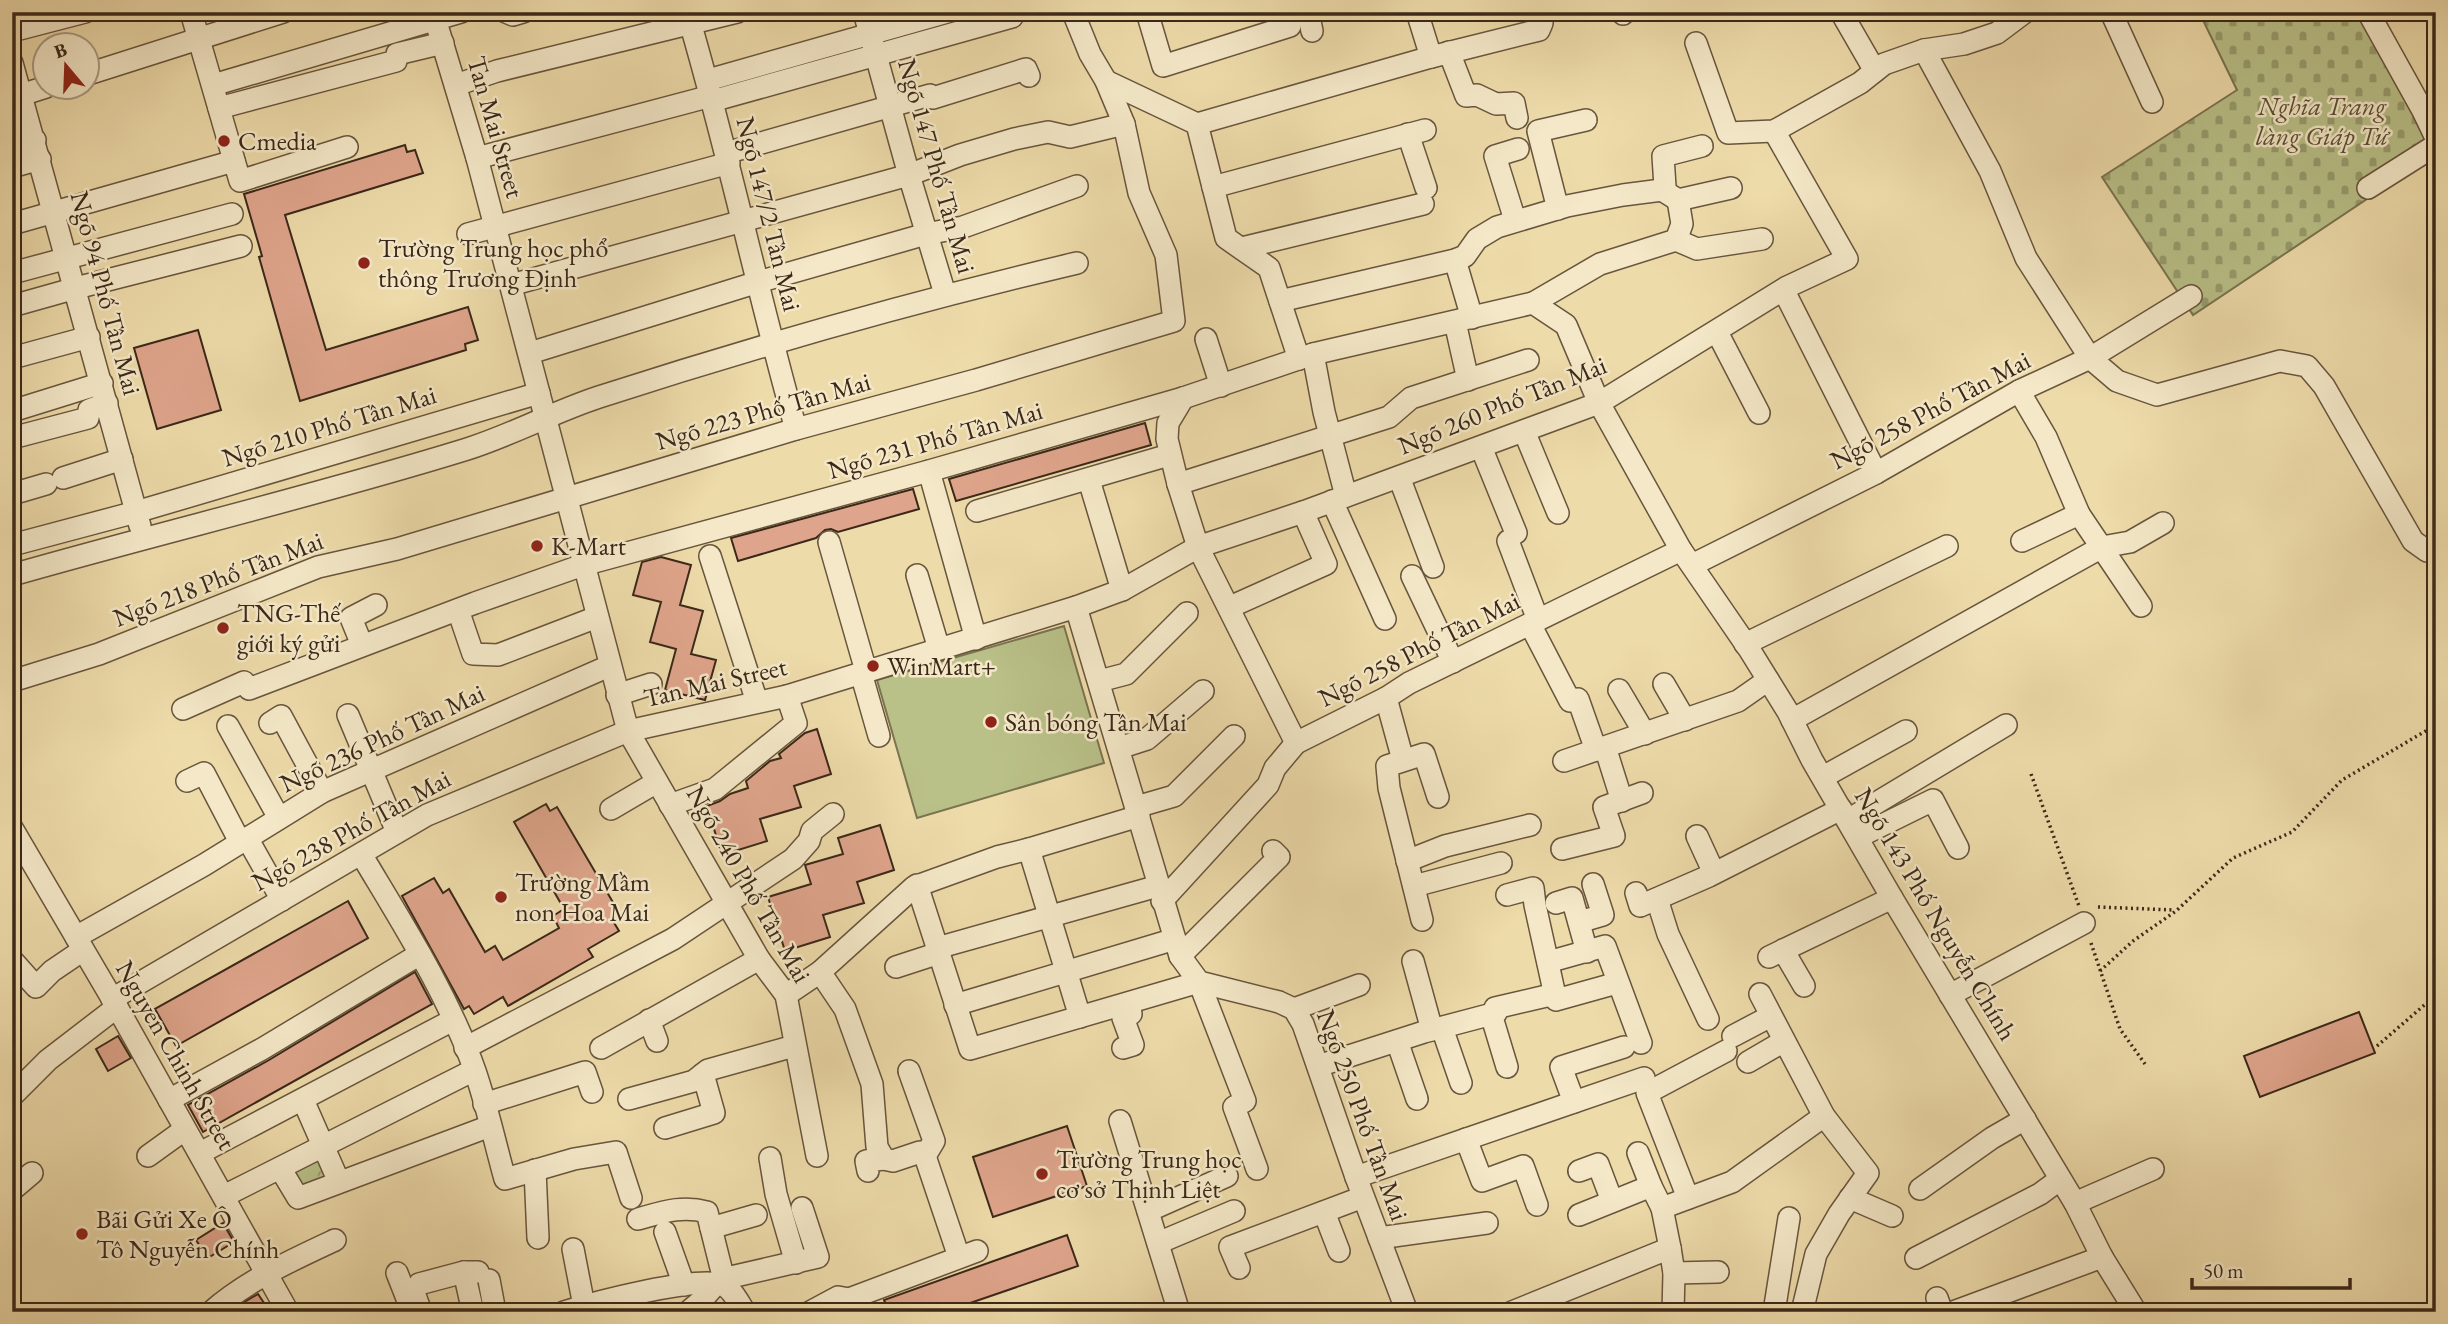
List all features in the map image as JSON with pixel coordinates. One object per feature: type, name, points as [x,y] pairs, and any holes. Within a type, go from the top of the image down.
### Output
[{"type":"street","points":[[12,31],[85,12]]},
{"type":"street","points":[[191,12],[237,171]]},
{"type":"street","points":[[102,69],[282,12]]},
{"type":"street","points":[[213,85],[434,16],[461,12]]},
{"type":"street","points":[[506,12],[513,15],[523,12]]},
{"type":"street","points":[[456,85],[689,18],[737,12]]},
{"type":"street","name":"Ngõ 147 Phố Tân Mai","points":[[864,12],[945,294]]},
{"type":"street","points":[[477,158],[710,92],[870,36],[948,12]]},
{"type":"street","points":[[511,285],[909,175],[960,155],[1014,139],[1048,132],[1070,137],[1124,124],[1073,12]]},
{"type":"street","points":[[1079,12],[1084,38]]},
{"type":"street","points":[[1147,12],[1163,66],[1290,26]]},
{"type":"street","points":[[1417,12],[1466,96],[1477,95],[1496,104],[1514,103],[1517,118]]},
{"type":"street","points":[[1106,81],[1197,124],[1440,55],[1539,30],[1542,23],[1538,12]]},
{"type":"street","points":[[1841,12],[1875,71]]},
{"type":"street","points":[[1696,43],[1728,133],[1774,131],[1860,83],[1884,64],[1924,50],[1964,44],[1997,33],[2025,12]]},
{"type":"street","points":[[2111,12],[2152,102]]},
{"type":"street","points":[[2368,12],[2436,138]]},
{"type":"street","name":"Tan Mai Street","points":[[434,16],[477,158],[628,731],[787,696],[1076,607],[1122,590],[1198,547]]},
{"type":"street","points":[[710,92],[876,57],[1012,17]]},
{"type":"street","name":"Ngõ 147/2 Tân Mai","points":[[689,18],[796,429]]},
{"type":"street","points":[[219,108],[396,61],[397,54],[443,43]]},
{"type":"street","points":[[1924,50],[1990,171],[2026,258],[2090,358],[2118,381],[2157,395],[2280,361],[2306,366],[2324,386],[2413,541],[2427,551],[2436,549]]},
{"type":"street","name":"Ngõ 94 Phố Tân Mai","points":[[12,63],[17,90],[37,149],[144,538]]},
{"type":"street","points":[[468,234],[930,95],[933,98],[1026,69],[1029,76]]},
{"type":"street","points":[[1558,209],[1538,131],[1586,120]]},
{"type":"street","name":"Ngõ 223 Phố Tân Mai","points":[[566,498],[1174,321],[1166,255],[1139,192],[1124,124]]},
{"type":"street","points":[[1197,124],[1226,238],[1269,268],[1280,301],[1306,357],[1331,437],[1339,499],[1385,619]]},
{"type":"street","name":"Ngõ 260 Phố Tân Mai","points":[[1198,547],[1303,512],[1599,403],[1787,287],[1847,259],[1774,131]]},
{"type":"street","points":[[1213,187],[1417,132],[1424,196],[1242,248]]},
{"type":"street","points":[[2368,187],[2436,145]]},
{"type":"street","points":[[12,146],[37,149]]},
{"type":"street","points":[[1702,146],[1663,156],[1665,187],[1682,224],[1676,240],[1697,250],[1762,239]]},
{"type":"street","points":[[12,224],[348,148]]},
{"type":"street","points":[[12,167],[37,149]]},
{"type":"street","points":[[1515,220],[1495,156],[1518,149]]},
{"type":"street","points":[[530,354],[758,282],[926,234],[963,227],[1077,186]]},
{"type":"street","points":[[1280,301],[1455,260],[1465,256],[1477,239],[1515,220],[1558,209],[1623,195],[1670,195],[1731,188]]},
{"type":"street","points":[[12,274],[232,214]]},
{"type":"street","name":"Ngõ 231 Phố Tân Mai","points":[[183,709],[244,682],[249,689],[583,565],[1184,398],[1306,357],[1533,303],[1600,264],[1676,240]]},
{"type":"street","points":[[12,306],[241,246]]},
{"type":"street","points":[[1455,260],[1468,380]]},
{"type":"street","points":[[12,575],[296,499],[468,449],[596,398],[945,294],[1077,263]]},
{"type":"street","points":[[1784,291],[1876,473]]},
{"type":"street","name":"Ngõ 258 Phố Tân Mai","points":[[1160,894],[1268,785],[1275,768],[1296,743],[1386,698],[1409,683],[1534,622],[1876,473],[2019,391],[2090,358],[2191,296]]},
{"type":"street","name":"Ngõ 143 Phố Nguyễn Chính","points":[[1533,303],[1566,325],[1599,403],[1686,558],[1745,644],[1792,720],[1892,898],[2075,1203],[2102,1257],[2136,1312]]},
{"type":"street","points":[[1717,332],[1759,413]]},
{"type":"street","points":[[12,358],[89,337]]},
{"type":"street","points":[[1206,339],[1221,386]]},
{"type":"street","points":[[1178,484],[1389,417],[1411,398],[1528,360]]},
{"type":"street","points":[[2019,391],[2046,437],[2079,514],[2141,606]]},
{"type":"street","points":[[12,411],[104,393]]},
{"type":"street","points":[[12,438],[88,418],[89,410],[104,393]]},
{"type":"street","name":"Ngõ 210 Phố Tân Mai","points":[[12,545],[136,512],[539,393]]},
{"type":"street","points":[[1184,398],[1174,409],[1168,423],[1167,439],[1198,547],[1296,743]]},
{"type":"street","points":[[1524,431],[1558,513]]},
{"type":"street","points":[[1481,447],[1512,537],[1534,622],[1570,701],[1578,699],[1622,800]]},
{"type":"street","points":[[977,511],[1170,455]]},
{"type":"street","points":[[12,494],[122,459]]},
{"type":"street","points":[[929,471],[976,639]]},
{"type":"street","points":[[1399,477],[1433,567]]},
{"type":"street","points":[[1090,480],[1122,590]]},
{"type":"street","name":"Ngõ 218 Phố Tân Mai","points":[[12,681],[99,654],[318,567],[397,549],[566,498]]},
{"type":"street","points":[[1230,607],[1325,564],[1303,512]]},
{"type":"street","points":[[2022,541],[2079,514]]},
{"type":"street","points":[[1792,720],[2101,547],[2130,542],[2163,523]]},
{"type":"street","points":[[830,542],[879,736]]},
{"type":"street","points":[[1745,644],[1947,546]]},
{"type":"street","points":[[710,556],[757,702]]},
{"type":"street","points":[[917,575],[939,649]]},
{"type":"street","points":[[1412,576],[1453,662]]},
{"type":"street","points":[[362,645],[351,618],[376,605]]},
{"type":"street","points":[[1076,607],[1177,947],[1199,982],[1245,1101],[1234,1107],[1257,1169]]},
{"type":"street","points":[[458,610],[473,654],[498,655],[597,617]]},
{"type":"street","points":[[1099,681],[1126,674],[1187,613]]},
{"type":"street","name":"Ngõ 236 Phố Tân Mai","points":[[12,960],[36,987],[80,944],[322,792],[609,666]]},
{"type":"street","points":[[1564,761],[1738,701],[1768,680]]},
{"type":"street","points":[[617,695],[651,684]]},
{"type":"street","points":[[1664,684],[1685,720]]},
{"type":"street","points":[[1619,690],[1645,734]]},
{"type":"street","points":[[1119,748],[1147,738],[1203,691]]},
{"type":"street","points":[[670,804],[715,789],[796,723],[787,696]]},
{"type":"street","points":[[1386,698],[1403,760]]},
{"type":"street","points":[[348,715],[397,832]]},
{"type":"street","points":[[270,723],[281,716],[322,792]]},
{"type":"street","points":[[1849,822],[2006,725]]},
{"type":"street","points":[[228,726],[279,818]]},
{"type":"street","name":"Ngõ 240 Phố Tân Mai","points":[[628,731],[759,958],[786,995],[817,1156]]},
{"type":"street","name":"Ngõ 238 Phố Tân Mai","points":[[12,1096],[48,1060],[114,1003],[282,900],[443,808],[628,731]]},
{"type":"street","points":[[1823,777],[1906,731]]},
{"type":"street","points":[[786,995],[820,972],[917,886],[1138,812],[1174,796],[1234,736]]},
{"type":"street","points":[[1422,920],[1389,788],[1387,765],[1424,754],[1438,797]]},
{"type":"street","points":[[187,781],[204,773],[282,900]]},
{"type":"street","points":[[611,808],[657,782]]},
{"type":"street","points":[[1562,849],[1614,836],[1604,807],[1642,793]]},
{"type":"street","points":[[1636,894],[1640,906],[1714,873],[1849,822],[1933,800],[1958,848]]},
{"type":"street","points":[[465,1048],[673,939],[793,859],[809,841],[812,831],[833,814]]},
{"type":"street","points":[[1407,861],[1445,846],[1530,825]]},
{"type":"street","name":"Nguyen Chinh Street","points":[[12,828],[184,1130],[200,1153],[288,1312]]},
{"type":"street","points":[[1697,836],[1714,873]]},
{"type":"street","points":[[1029,849],[1080,1017]]},
{"type":"street","points":[[956,1005],[1066,972],[1177,947],[1279,857],[1273,851]]},
{"type":"street","points":[[360,854],[420,954],[453,1020],[474,1070],[505,1179],[574,1159],[616,1152],[631,1198]]},
{"type":"street","points":[[1414,886],[1501,863]]},
{"type":"street","points":[[1579,922],[1602,915],[1593,884]]},
{"type":"street","points":[[917,886],[970,1049],[1199,982]]},
{"type":"street","points":[[1507,895],[1533,888],[1556,1000],[1618,983]]},
{"type":"street","points":[[896,967],[938,950],[1049,916],[1160,894]]},
{"type":"street","points":[[1556,903],[1572,898],[1587,951]]},
{"type":"street","points":[[1804,986],[1776,953],[1892,898]]},
{"type":"street","points":[[1657,899],[1668,934],[1708,1019]]},
{"type":"street","points":[[1950,995],[2088,915]]},
{"type":"street","points":[[1548,962],[1605,946],[1618,983],[1632,1045],[1561,1067],[1574,1102]]},
{"type":"street","points":[[169,1100],[262,1049],[420,954]]},
{"type":"street","points":[[612,1046],[649,1020],[729,985],[759,958]]},
{"type":"street","points":[[1413,961],[1437,1029],[1461,1083]]},
{"type":"street","points":[[810,1312],[838,1297],[846,1305],[968,1254],[925,1156],[919,1152],[876,1165],[872,1084],[845,1009],[820,972]]},
{"type":"street","name":"Ngõ 250 Phố Tân Mai","points":[[1199,982],[1279,1002],[1294,1009],[1303,1024],[1406,1312]]},
{"type":"street","points":[[1294,1009],[1359,985]]},
{"type":"street","points":[[1318,1066],[1496,1013],[1495,1008],[1555,994]]},
{"type":"street","points":[[1760,995],[1824,1116],[1868,1173],[1816,1254],[1802,1312]]},
{"type":"street","points":[[1123,1048],[1133,1045],[1123,1018],[1131,1014],[1129,1003]]},
{"type":"street","points":[[1491,1014],[1507,1067]]},
{"type":"street","points":[[1688,1198],[1647,1093],[1771,1016]]},
{"type":"street","points":[[200,1153],[453,1020]]},
{"type":"street","points":[[649,1020],[657,1041]]},
{"type":"street","points":[[1397,1041],[1417,1099]]},
{"type":"street","points":[[1748,1062],[1784,1041]]},
{"type":"street","points":[[629,1099],[694,1081],[708,1070],[794,1046]]},
{"type":"street","points":[[224,1196],[474,1070]]},
{"type":"street","points":[[909,1071],[934,1141],[925,1156]]},
{"type":"street","points":[[484,1104],[585,1072],[592,1092]]},
{"type":"street","points":[[665,1128],[715,1113],[703,1074]]},
{"type":"street","points":[[1239,1268],[1230,1247],[1276,1238],[1324,1212],[1359,1186],[1466,1139],[1644,1078]]},
{"type":"street","points":[[303,1100],[339,1182]]},
{"type":"street","points":[[1662,1208],[1732,1182],[1824,1116]]},
{"type":"street","points":[[1920,1189],[1992,1138],[2025,1119]]},
{"type":"street","points":[[1121,1121],[1179,1312]]},
{"type":"street","points":[[280,1168],[298,1198],[339,1182],[419,1160],[459,1144],[490,1126]]},
{"type":"street","points":[[148,1156],[184,1130]]},
{"type":"street","points":[[1466,1139],[1482,1181],[1523,1166],[1538,1205]]},
{"type":"street","points":[[1638,1153],[1662,1208],[1674,1273],[1673,1312]]},
{"type":"street","points":[[771,1158],[776,1194],[796,1263]]},
{"type":"street","points":[[1579,1171],[1598,1164],[1612,1201]]},
{"type":"street","points":[[2075,1203],[2153,1168]]},
{"type":"street","points":[[535,1170],[538,1238]]},
{"type":"street","points":[[12,1190],[32,1173]]},
{"type":"street","points":[[1149,1211],[1227,1175]]},
{"type":"street","points":[[1916,1258],[2040,1194],[2059,1180]]},
{"type":"street","points":[[1579,1215],[1651,1186]]},
{"type":"street","points":[[1850,1198],[1892,1216]]},
{"type":"street","points":[[638,1219],[674,1208],[707,1212],[723,1276],[688,1312]]},
{"type":"street","points":[[573,1249],[574,1309],[633,1293],[718,1283],[818,1257],[802,1208]]},
{"type":"street","points":[[1158,1243],[1234,1211]]},
{"type":"street","points":[[1324,1212],[1339,1251]]},
{"type":"street","points":[[711,1227],[756,1215]]},
{"type":"street","points":[[1776,1311],[1789,1218]]},
{"type":"street","points":[[1379,1238],[1488,1223]]},
{"type":"street","points":[[665,1232],[684,1285]]},
{"type":"street","points":[[212,1311],[227,1297],[335,1241]]},
{"type":"street","points":[[1512,1312],[1670,1248]]},
{"type":"street","points":[[1944,1307],[2102,1257]]},
{"type":"street","points":[[1674,1273],[1718,1272]]},
{"type":"street","points":[[397,1273],[408,1301],[416,1298],[421,1312]]},
{"type":"street","points":[[419,1284],[477,1275]]},
{"type":"street","points":[[473,1312],[477,1275]]},
{"type":"street","points":[[477,1275],[495,1312]]},
{"type":"street","points":[[718,1283],[726,1287],[745,1312]]},
{"type":"path","points":[[2100,971],[2133,941],[2176,911],[2233,858],[2291,832],[2342,780],[2436,725]]},
{"type":"path","points":[[2088,915],[2176,911]]},
{"type":"path","points":[[2377,1045],[2429,1001],[2436,999]]},
{"type":"path","points":[[2424,1312],[2436,1306]]},
{"type":"green space","name":"Nghĩa Trang làng Giáp Tứ","points":[[2199,12],[2365,12],[2436,153],[2193,315],[2102,177],[2237,90]]},
{"type":"green space","name":"Sân bóng Tân Mai","points":[[1064,626],[1104,763],[917,818],[877,680]]},
{"type":"green space","points":[[320,1151],[334,1181],[301,1193],[288,1168]]},
{"type":"building","points":[[405,145],[407,152],[415,150],[423,173],[285,215],[326,350],[468,307],[478,340],[465,344],[466,350],[300,401],[244,194]]},
{"type":"building","points":[[198,330],[221,410],[157,429],[134,348]]},
{"type":"building","points":[[1145,423],[1151,445],[956,501],[949,479]]},
{"type":"building","points":[[913,489],[919,509],[838,532],[825,530],[816,538],[738,561],[731,538]]},
{"type":"building","points":[[661,557],[691,565],[680,605],[703,611],[691,654],[716,660],[705,700],[665,690],[676,649],[650,642],[661,602],[633,595],[642,562]]},
{"type":"building","points":[[817,729],[831,774],[794,786],[801,807],[760,819],[767,841],[722,855],[707,806],[748,788],[746,781],[770,761],[781,758],[779,754],[805,733]]},
{"type":"building","points":[[546,804],[550,811],[557,807],[621,916],[613,921],[619,931],[588,949],[593,957],[508,1006],[503,997],[474,1014],[469,1006],[464,1009],[402,896],[434,878],[443,893],[449,889],[485,952],[495,946],[503,960],[559,928],[553,916],[564,909],[514,822]]},
{"type":"building","points":[[880,825],[894,870],[857,882],[864,903],[823,915],[830,937],[785,951],[768,897],[811,884],[805,865],[843,854],[838,838]]},
{"type":"building","points":[[348,901],[368,938],[176,1046],[155,1009]]},
{"type":"building","points":[[415,972],[432,1004],[203,1132],[188,1105],[269,1060]]},
{"type":"building","points":[[2359,1012],[2375,1053],[2260,1097],[2244,1056]]},
{"type":"building","points":[[118,1036],[131,1058],[108,1071],[96,1049]]},
{"type":"building","points":[[1067,1126],[1087,1186],[993,1217],[973,1157]]},
{"type":"building","points":[[223,1223],[234,1242],[208,1258],[196,1240]]},
{"type":"building","points":[[1067,1235],[1078,1266],[944,1312],[889,1312],[884,1300]]},
{"type":"building","points":[[258,1294],[270,1312],[232,1312],[246,1301]]},
{"type":"place","name":"Cmedia","points":[[224,141]]},
{"type":"place","name":"Trường Trung học phổ thông Trương Định","points":[[364,263]]},
{"type":"place","name":"K-Mart","points":[[537,546]]},
{"type":"place","name":"TNG-Thế giới ký gửi","points":[[223,628]]},
{"type":"place","name":"WinMart+","points":[[873,666]]},
{"type":"place","name":"Sân bóng Tân Mai","points":[[991,722]]},
{"type":"place","name":"Trường Mầm non Hoa Mai","points":[[501,897]]},
{"type":"place","name":"Trường Trung học cơ sở Thịnh Liệt","points":[[1042,1174]]},
{"type":"place","name":"Bãi Gửi Xe Ô Tô Nguyễn Chính","points":[[82,1234]]}]
